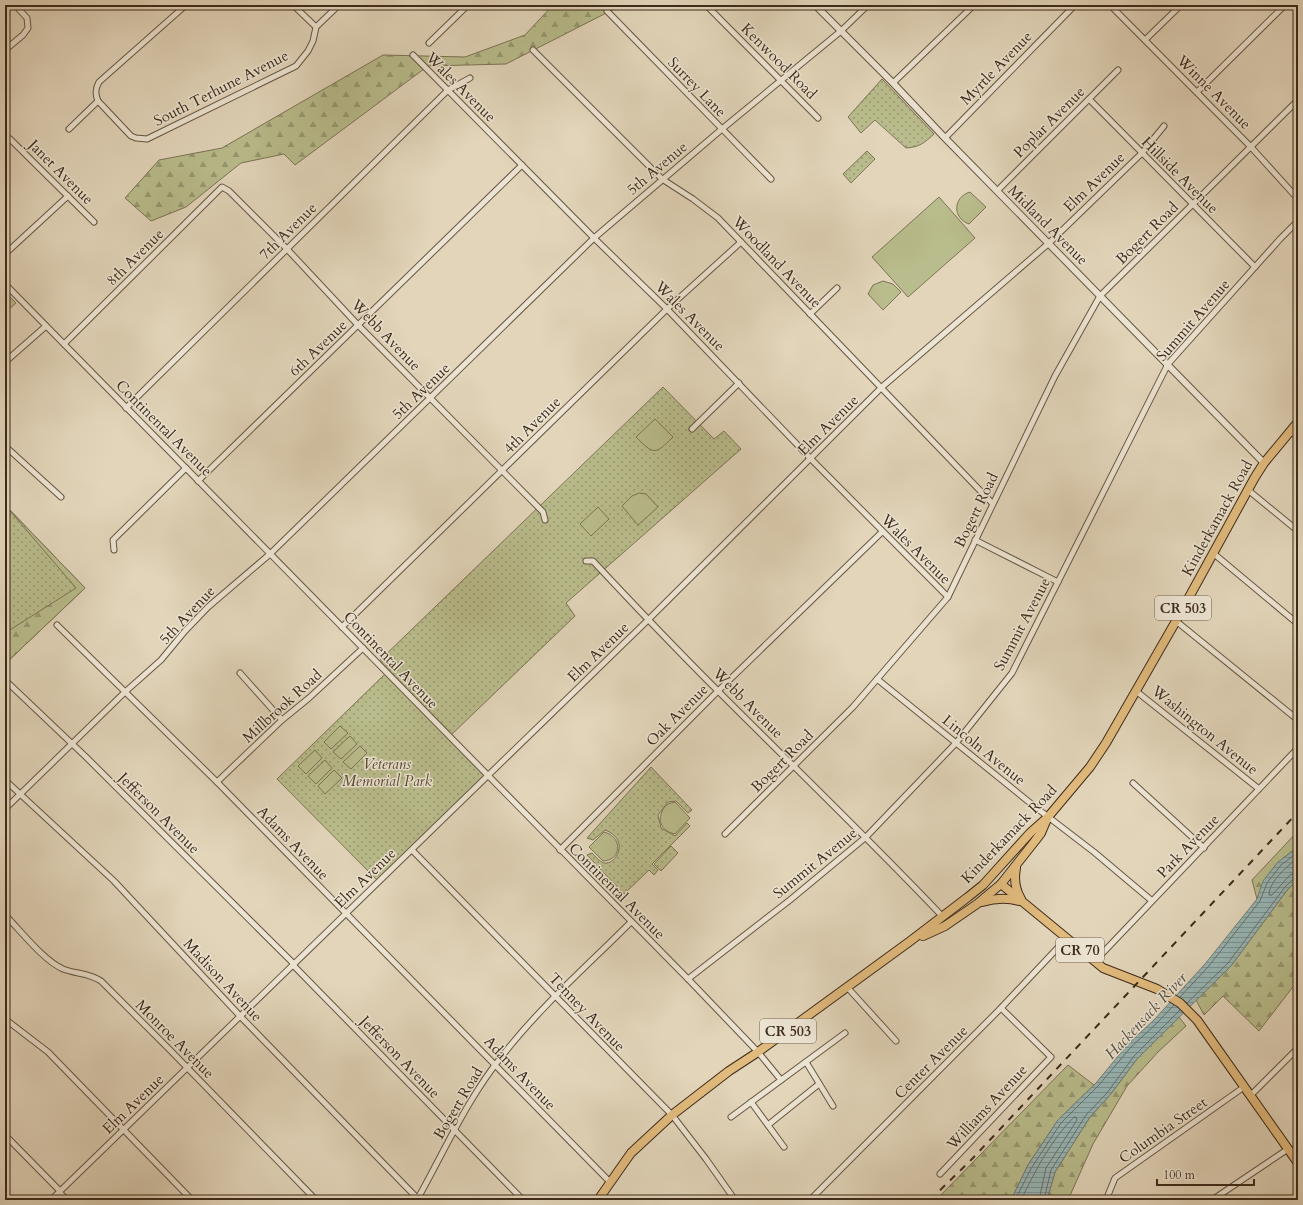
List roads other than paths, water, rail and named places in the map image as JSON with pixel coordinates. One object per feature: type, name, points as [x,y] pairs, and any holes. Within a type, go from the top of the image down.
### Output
[{"type":"main road","name":"Kinderkamack Road","points":[[598,1200],[631,1154],[672,1115],[729,1071],[758,1052],[943,917],[983,885],[1030,833],[1048,817],[1090,768],[1106,743],[1264,463],[1298,422]]},
{"type":"main road","points":[[909,942],[945,926],[977,904],[1001,884],[1041,832],[1048,817]]},
{"type":"main road","points":[[1016,866],[1014,876],[1015,885],[1018,895],[1023,903]]},
{"type":"main road","name":"CR 70","points":[[1001,884],[1103,968],[1152,986],[1189,1010],[1198,1020],[1298,1163]]},
{"type":"main road","points":[[977,904],[992,899],[1002,898],[1012,899],[1023,903]]},
{"type":"main road","points":[[943,917],[959,916]]},
{"type":"street","points":[[5,50],[23,36],[28,28],[27,18],[15,5]]},
{"type":"street","points":[[69,128],[98,101],[95,91],[99,82],[186,5]]},
{"type":"street","points":[[293,5],[316,27],[339,5]]},
{"type":"street","points":[[429,43],[468,5]]},
{"type":"street","name":"Kenwood Road","points":[[706,5],[818,118]]},
{"type":"street","name":"Midland Avenue","points":[[815,5],[1264,463]]},
{"type":"street","name":"5th Avenue","points":[[5,809],[125,692],[161,660],[185,631],[208,607],[270,554],[594,238],[662,179],[841,32],[868,5]]},
{"type":"street","points":[[893,83],[974,5]]},
{"type":"street","name":"Myrtle Avenue","points":[[944,138],[1075,5]]},
{"type":"street","name":"Winne Avenue","points":[[1110,5],[1251,147],[1298,199]]},
{"type":"street","points":[[1145,40],[1180,5]]},
{"type":"street","points":[[1197,92],[1285,5]]},
{"type":"street","name":"Surrey Lane","points":[[607,12],[771,179]]},
{"type":"street","name":"South Terhune Avenue","points":[[98,101],[131,136],[147,139],[296,66],[308,51],[313,41],[316,27]]},
{"type":"street","name":"Woodland Avenue","points":[[533,50],[662,179],[693,199],[718,218],[992,503]]},
{"type":"street","name":"Wales Avenue","points":[[413,55],[594,238],[667,309],[882,532],[948,597]]},
{"type":"street","name":"Poplar Avenue","points":[[997,191],[1118,70]]},
{"type":"street","name":"7th Avenue","points":[[126,408],[448,90],[470,78]]},
{"type":"street","name":"Hillside Avenue","points":[[1089,99],[1255,267]]},
{"type":"street","name":"Bogert Road","points":[[725,834],[853,707],[948,597],[992,503],[1055,376],[1100,296],[1298,100]]},
{"type":"street","name":"Elm Avenue","points":[[51,1200],[648,620],[882,387],[1048,244],[1142,153],[1164,126]]},
{"type":"street","name":"Janet Avenue","points":[[10,138],[94,222]]},
{"type":"street","name":"6th Avenue","points":[[198,481],[522,165]]},
{"type":"street","name":"Webb Avenue","points":[[222,187],[229,190],[430,399],[543,512],[545,520]]},
{"type":"street","name":"8th Avenue","points":[[64,344],[222,187]]},
{"type":"street","points":[[5,254],[68,196]]},
{"type":"street","name":"Summit Avenue","points":[[688,979],[790,900],[866,837],[956,743],[1012,673],[1168,364],[1298,221]]},
{"type":"street","name":"4th Avenue","points":[[342,627],[667,309],[741,242]]},
{"type":"street","name":"Continental Avenue","points":[[5,284],[688,979],[758,1052],[781,1080]]},
{"type":"street","points":[[810,314],[837,288]]},
{"type":"street","points":[[5,362],[46,326]]},
{"type":"street","points":[[692,429],[739,383]]},
{"type":"street","points":[[1291,431],[1298,437]]},
{"type":"street","points":[[5,446],[61,497]]},
{"type":"street","points":[[114,550],[113,540],[186,468]]},
{"type":"street","points":[[1248,490],[1298,531]]},
{"type":"street","name":"Oak Avenue","points":[[560,850],[718,691],[882,532]]},
{"type":"street","points":[[975,540],[1058,582]]},
{"type":"street","points":[[1213,554],[1298,624]]},
{"type":"street","name":"Webb Avenue","points":[[586,561],[593,560],[648,620],[866,837],[943,917]]},
{"type":"street","points":[[1176,621],[1298,720]]},
{"type":"street","name":"Adams Avenue","points":[[57,625],[217,782],[610,1182]]},
{"type":"street","name":"Millbrook Road","points":[[217,782],[282,720],[309,698],[363,648]]},
{"type":"street","points":[[240,673],[282,720]]},
{"type":"street","name":"Lincoln Avenue","points":[[877,679],[1048,817],[1094,852],[1151,900]]},
{"type":"street","name":"Jefferson Avenue","points":[[5,680],[72,744],[294,965],[523,1200]]},
{"type":"street","name":"Washington Avenue","points":[[1136,691],[1259,789]]},
{"type":"street","name":"Park Avenue","points":[[1095,961],[1151,900],[1204,848],[1298,748]]},
{"type":"street","name":"Madison Avenue","points":[[5,780],[114,881],[240,1016],[418,1200]]},
{"type":"street","points":[[1133,783],[1204,848]]},
{"type":"street","name":"Tenney Avenue","points":[[412,850],[672,1115],[735,1200]]},
{"type":"street","name":"Monroe Avenue","points":[[5,915],[46,958],[71,972],[88,974],[101,981],[316,1200]]},
{"type":"street","name":"Bogert Road","points":[[418,1200],[454,1130],[476,1093],[501,1056],[525,1028],[631,922]]},
{"type":"street","name":"Center Avenue","points":[[810,1200],[1002,1008],[1067,938]]},
{"type":"street","points":[[846,987],[896,1041]]},
{"type":"street","name":"Williams Avenue","points":[[940,1174],[1051,1057],[1002,1008]]},
{"type":"street","points":[[5,1019],[48,1052],[192,1200]]},
{"type":"street","points":[[731,1117],[846,1033]]},
{"type":"street","points":[[1250,1096],[1298,1048]]},
{"type":"street","points":[[806,1062],[833,1106]]},
{"type":"street","points":[[768,1125],[819,1084]]},
{"type":"street","name":"Columbia Street","points":[[1106,1200],[1115,1178],[1244,1087]]},
{"type":"street","points":[[751,1102],[784,1147]]},
{"type":"street","points":[[5,1135],[67,1200]]},
{"type":"street","points":[[1212,1200],[1288,1149]]},
{"type":"water","name":"Hackensack River","points":[[1298,847],[1298,880],[1288,889],[1231,966],[1137,1059],[1110,1095],[1090,1117],[1055,1172],[1047,1200],[1011,1200],[1028,1165],[1058,1120],[1096,1083],[1128,1044],[1154,1020],[1205,964],[1257,899],[1263,881],[1278,862]]},
{"type":"railway","points":[[930,1200],[972,1159],[1298,812]]},
{"type":"park label","name":"Veterans Memorial Park","points":[[387,772]]}]
